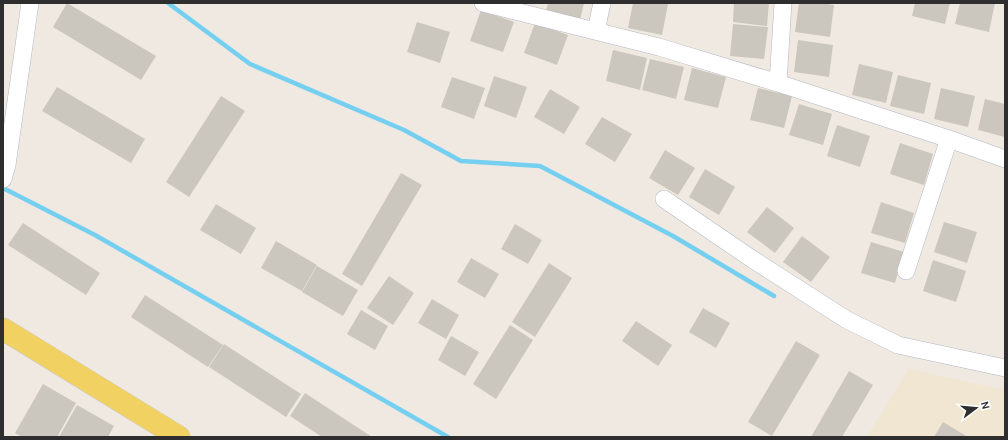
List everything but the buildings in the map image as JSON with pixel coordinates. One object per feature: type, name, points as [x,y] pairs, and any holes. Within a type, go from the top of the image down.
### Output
[{"type":"main road","points":[[3,329],[179,437]]},
{"type":"street","points":[[3,179],[7,165],[30,3]]},
{"type":"street","points":[[483,3],[659,47],[778,83],[950,139],[1005,159]]},
{"type":"street","points":[[596,31],[602,3]]},
{"type":"street","points":[[778,83],[783,3]]},
{"type":"street","points":[[906,270],[950,139]]},
{"type":"street","points":[[664,199],[752,259],[846,320],[898,344],[1005,368]]},
{"type":"shaded area","points":[[909,369],[1005,390],[1005,437],[867,437]]},
{"type":"waterway","points":[[168,3],[250,64],[404,130],[461,161],[540,166],[673,236],[774,296]]},
{"type":"waterway","points":[[3,188],[95,235],[448,437]]}]
